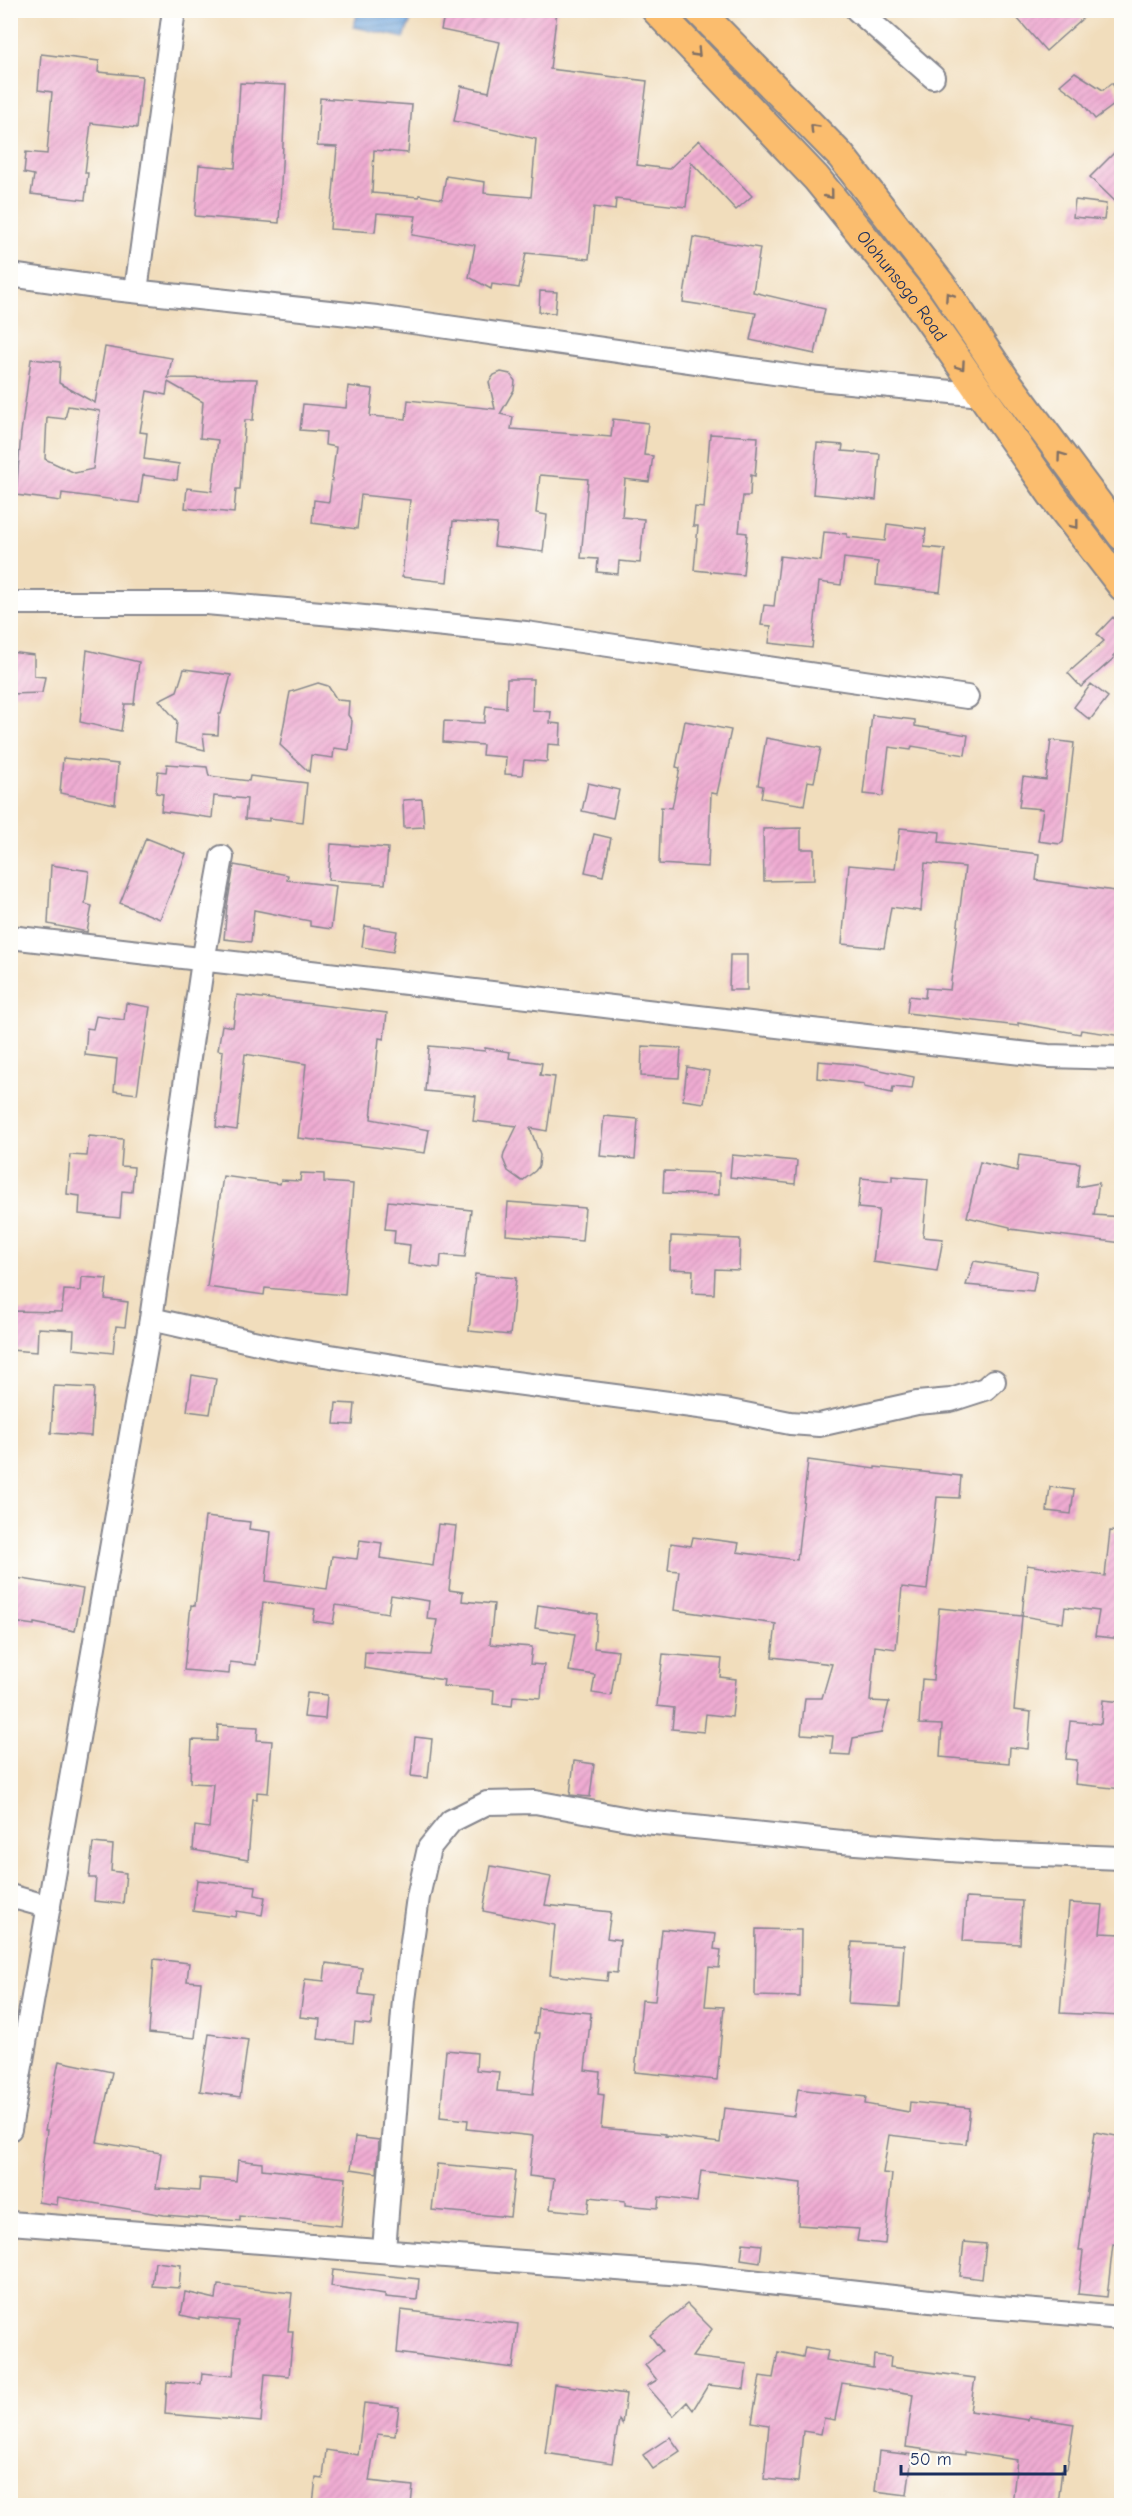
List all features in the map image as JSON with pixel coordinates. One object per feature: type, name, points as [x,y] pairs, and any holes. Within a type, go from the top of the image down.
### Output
[{"type":"main road","name":"Olohunsogo Road","points":[[656,10],[816,178],[916,301],[1055,499],[1122,586]]},
{"type":"main road","name":"Olohunsogo Road","points":[[698,10],[841,156],[944,287],[1005,379],[1122,536]]},
{"type":"street","points":[[136,291],[174,10]]},
{"type":"street","points":[[857,10],[933,77]]},
{"type":"street","points":[[10,275],[377,317],[809,378],[982,395]]},
{"type":"street","points":[[10,603],[206,603],[355,616],[526,633],[967,697]]},
{"type":"street","points":[[10,2128],[151,1319],[203,961],[222,857]]},
{"type":"street","points":[[10,937],[203,961],[1036,1054],[1122,1058]]},
{"type":"street","points":[[151,1319],[280,1348],[359,1361],[819,1425],[917,1403],[951,1400],[985,1389],[993,1381]]},
{"type":"street","points":[[384,2250],[404,2000],[418,1897],[429,1848],[451,1821],[487,1803],[535,1802],[645,1822],[842,1842],[992,1853],[1122,1858]]},
{"type":"street","points":[[10,1896],[49,1907]]},
{"type":"street","points":[[10,2223],[100,2232],[384,2250],[696,2275],[975,2306],[1122,2318]]},
{"type":"water","points":[[358,10],[414,11],[404,38],[354,27]]},
{"type":"building","points":[[445,10],[557,10],[550,69],[647,81],[637,165],[669,169],[699,140],[752,196],[736,210],[691,162],[686,207],[616,199],[615,210],[594,207],[589,259],[526,253],[519,288],[492,284],[491,289],[469,277],[475,245],[412,235],[416,216],[377,213],[375,232],[330,229],[337,147],[317,146],[320,98],[412,105],[408,153],[374,150],[372,193],[419,197],[419,195],[442,199],[446,176],[485,182],[484,193],[531,197],[536,139],[454,121],[461,86],[489,92],[500,42],[441,30]]},
{"type":"building","points":[[1010,10],[1092,10],[1046,51]]},
{"type":"building","points":[[41,54],[99,61],[98,72],[142,76],[137,128],[91,123],[85,173],[88,173],[85,200],[31,194],[34,175],[24,173],[26,152],[47,154],[52,92],[38,90]]},
{"type":"building","points":[[1075,72],[1103,90],[1112,83],[1122,99],[1095,119],[1079,99],[1060,85]]},
{"type":"building","points":[[240,83],[286,85],[279,223],[195,216],[199,165],[235,168]]},
{"type":"building","points":[[1122,145],[1122,208],[1090,177]]},
{"type":"building","points":[[1075,200],[1106,204],[1104,220],[1073,217]]},
{"type":"building","points":[[693,237],[760,248],[753,292],[825,309],[815,354],[750,340],[756,313],[683,302]]},
{"type":"building","points":[[540,291],[557,292],[555,313],[539,312]]},
{"type":"building","points":[[105,347],[172,358],[168,378],[257,379],[253,420],[245,420],[240,489],[236,489],[234,513],[185,508],[187,488],[212,491],[218,440],[200,438],[203,402],[168,382],[166,395],[147,391],[140,432],[147,433],[144,459],[179,464],[177,480],[143,475],[139,503],[62,493],[61,501],[16,495],[21,433],[31,359],[60,362],[59,383],[95,403]],"holes":[[[68,406],[100,411],[93,469],[75,473],[45,459],[47,417],[65,419]]]},
{"type":"building","points":[[501,372],[510,374],[515,381],[514,390],[500,414],[513,417],[511,429],[611,437],[613,419],[648,423],[644,455],[653,456],[649,482],[625,479],[622,517],[644,519],[640,563],[619,561],[618,574],[597,572],[598,559],[581,558],[588,479],[540,475],[536,513],[547,515],[543,552],[494,546],[497,524],[453,521],[447,582],[402,577],[410,500],[361,495],[357,529],[312,523],[314,500],[329,502],[336,447],[325,445],[326,432],[300,430],[303,404],[346,408],[348,386],[373,389],[370,416],[406,419],[408,400],[495,409],[489,382],[494,375]]},
{"type":"building","points":[[710,434],[758,437],[755,476],[751,475],[750,496],[743,496],[739,532],[747,533],[743,575],[694,570],[698,526],[693,526],[695,507],[704,508]]},
{"type":"building","points":[[817,443],[843,445],[842,451],[880,454],[876,500],[813,494]]},
{"type":"building","points":[[887,524],[926,529],[924,547],[945,549],[940,592],[876,585],[878,562],[844,558],[841,585],[819,582],[812,648],[769,643],[771,626],[761,625],[764,605],[774,606],[780,556],[821,561],[824,532],[885,541]]},
{"type":"building","points":[[1113,617],[1122,626],[1122,658],[1116,653],[1114,658],[1081,687],[1068,673],[1104,641],[1097,634]]},
{"type":"building","points":[[87,650],[139,662],[134,704],[125,704],[121,731],[80,722]]},
{"type":"building","points":[[10,652],[34,655],[34,676],[45,677],[42,693],[10,694]]},
{"type":"building","points":[[184,669],[231,675],[221,714],[219,714],[218,735],[203,734],[205,750],[175,743],[177,721],[159,700],[177,691]]},
{"type":"building","points":[[507,679],[533,679],[532,710],[551,712],[550,723],[561,724],[560,745],[548,744],[547,762],[524,760],[522,775],[505,774],[506,757],[482,755],[483,745],[443,742],[444,721],[484,723],[486,706],[506,708]]},
{"type":"building","points":[[318,683],[328,686],[337,700],[349,701],[348,715],[352,721],[349,750],[334,748],[333,758],[311,755],[309,772],[280,745],[290,692]]},
{"type":"building","points":[[1091,684],[1108,697],[1090,720],[1074,707]]},
{"type":"building","points":[[872,715],[915,720],[915,726],[968,735],[965,755],[912,746],[911,750],[889,747],[883,796],[863,794]]},
{"type":"building","points":[[685,721],[731,730],[717,794],[711,793],[708,867],[659,864],[661,807],[672,808],[680,768],[676,767]]},
{"type":"building","points":[[766,738],[821,748],[814,782],[808,781],[804,805],[761,798],[763,786],[758,785]]},
{"type":"building","points":[[1051,740],[1074,743],[1063,842],[1060,844],[1038,841],[1043,809],[1019,807],[1023,777],[1046,780]]},
{"type":"building","points":[[63,758],[118,764],[115,804],[60,793]]},
{"type":"building","points":[[167,764],[207,767],[209,776],[249,781],[250,776],[307,783],[303,822],[269,818],[269,821],[245,819],[247,799],[214,796],[212,818],[161,811],[163,794],[156,793],[158,771],[166,772]]},
{"type":"building","points":[[588,783],[619,790],[613,818],[582,811]]},
{"type":"building","points":[[422,799],[424,827],[404,828],[403,800]]},
{"type":"building","points":[[801,828],[801,849],[814,849],[814,880],[764,881],[763,829]]},
{"type":"building","points":[[900,828],[940,832],[939,842],[1039,854],[1036,880],[1122,892],[1122,1036],[1081,1030],[1080,1034],[1018,1023],[1018,1026],[907,1013],[909,996],[925,998],[926,988],[950,990],[965,867],[925,863],[921,911],[891,907],[884,948],[842,944],[849,865],[895,869]]},
{"type":"building","points":[[594,834],[611,838],[603,876],[585,872]]},
{"type":"building","points":[[146,838],[186,854],[160,919],[120,903]]},
{"type":"building","points":[[331,844],[388,848],[385,884],[328,880]]},
{"type":"building","points":[[51,865],[89,871],[85,904],[92,906],[87,932],[48,924]]},
{"type":"building","points":[[234,865],[288,875],[287,880],[336,886],[331,929],[310,926],[310,921],[254,910],[251,942],[224,939]]},
{"type":"building","points":[[365,926],[397,931],[393,952],[362,947]]},
{"type":"building","points":[[730,955],[747,955],[747,990],[729,990]]},
{"type":"building","points":[[237,995],[387,1013],[384,1039],[379,1038],[371,1119],[429,1130],[425,1153],[298,1138],[306,1064],[245,1054],[237,1130],[216,1127],[223,1051],[218,1050],[222,1025],[233,1027]]},
{"type":"building","points":[[126,1003],[150,1007],[137,1094],[114,1091],[117,1059],[85,1055],[87,1028],[93,1029],[96,1016],[124,1020]]},
{"type":"building","points":[[429,1046],[485,1051],[485,1048],[510,1052],[509,1058],[542,1063],[540,1075],[555,1077],[547,1131],[530,1128],[540,1155],[539,1166],[522,1181],[508,1171],[503,1159],[517,1126],[473,1121],[476,1096],[425,1091]]},
{"type":"building","points":[[642,1046],[681,1048],[679,1078],[641,1076]]},
{"type":"building","points":[[818,1061],[852,1064],[914,1077],[912,1089],[893,1087],[892,1093],[864,1087],[864,1084],[817,1078]]},
{"type":"building","points":[[687,1067],[709,1071],[704,1103],[683,1100]]},
{"type":"building","points":[[604,1116],[638,1119],[635,1159],[600,1156]]},
{"type":"building","points":[[89,1136],[123,1139],[121,1166],[134,1167],[132,1192],[122,1191],[120,1218],[79,1214],[80,1196],[67,1194],[70,1155],[87,1156]]},
{"type":"building","points":[[732,1155],[797,1161],[795,1184],[730,1177]]},
{"type":"building","points":[[1019,1155],[1080,1163],[1077,1187],[1099,1183],[1094,1215],[1122,1217],[1122,1243],[1010,1229],[1010,1227],[967,1217],[980,1162],[1017,1171]]},
{"type":"building","points":[[664,1171],[719,1173],[719,1195],[663,1193]]},
{"type":"building","points":[[301,1173],[324,1174],[324,1182],[353,1184],[345,1295],[265,1288],[264,1295],[207,1287],[223,1176],[280,1184],[281,1180],[300,1181]]},
{"type":"building","points":[[892,1176],[928,1179],[923,1237],[943,1239],[937,1271],[873,1262],[879,1210],[858,1208],[861,1178],[892,1181]]},
{"type":"building","points":[[388,1201],[471,1210],[465,1257],[441,1255],[440,1268],[408,1264],[410,1245],[394,1243],[395,1230],[385,1229]]},
{"type":"building","points":[[508,1202],[585,1208],[582,1241],[506,1235]]},
{"type":"building","points":[[671,1236],[740,1239],[739,1270],[715,1269],[714,1294],[692,1293],[693,1270],[670,1269]]},
{"type":"building","points":[[974,1261],[1037,1271],[1033,1291],[966,1285]]},
{"type":"building","points":[[475,1274],[516,1278],[510,1335],[469,1331]]},
{"type":"building","points":[[82,1277],[107,1279],[105,1299],[128,1302],[125,1327],[116,1326],[113,1353],[73,1349],[74,1330],[38,1328],[37,1352],[10,1350],[10,1311],[62,1312],[64,1290],[81,1291]]},
{"type":"building","points":[[192,1375],[216,1379],[210,1414],[187,1411]]},
{"type":"building","points":[[54,1386],[94,1388],[91,1436],[51,1433]]},
{"type":"building","points":[[336,1403],[355,1404],[353,1425],[334,1424]]},
{"type":"building","points":[[808,1460],[875,1469],[875,1467],[961,1476],[959,1498],[937,1497],[927,1590],[902,1587],[896,1649],[875,1646],[870,1701],[889,1702],[881,1733],[853,1738],[850,1755],[831,1754],[833,1736],[801,1734],[805,1698],[822,1698],[832,1664],[772,1657],[776,1624],[674,1610],[679,1571],[668,1570],[671,1543],[691,1546],[693,1537],[739,1543],[737,1552],[797,1560]]},
{"type":"building","points":[[1050,1487],[1074,1490],[1071,1514],[1047,1511]]},
{"type":"building","points":[[205,1517],[250,1522],[249,1529],[271,1532],[266,1581],[327,1589],[332,1556],[357,1559],[360,1540],[382,1543],[380,1558],[433,1566],[438,1524],[456,1526],[449,1590],[463,1592],[462,1601],[494,1604],[490,1644],[532,1647],[530,1664],[544,1665],[541,1698],[513,1696],[512,1706],[493,1704],[494,1690],[443,1686],[444,1680],[364,1668],[365,1652],[431,1655],[437,1620],[427,1619],[429,1601],[391,1595],[388,1613],[336,1605],[333,1624],[313,1621],[315,1609],[263,1602],[256,1665],[230,1662],[229,1674],[184,1670],[191,1605],[195,1606]]},
{"type":"building","points":[[1110,1531],[1122,1532],[1122,1639],[1095,1636],[1099,1611],[1065,1607],[1063,1623],[1022,1616],[1027,1565],[1105,1576]]},
{"type":"building","points":[[10,1577],[83,1589],[75,1631],[34,1623],[34,1625],[13,1622],[15,1610],[10,1609]]},
{"type":"building","points":[[538,1605],[597,1614],[594,1648],[618,1651],[611,1696],[592,1693],[595,1675],[569,1671],[575,1634],[535,1628]]},
{"type":"building","points":[[939,1608],[1022,1616],[1014,1710],[1031,1712],[1028,1749],[1010,1747],[1009,1763],[940,1757],[942,1725],[919,1724],[922,1679],[933,1680]]},
{"type":"building","points":[[663,1654],[722,1659],[720,1677],[736,1679],[732,1717],[706,1714],[704,1732],[672,1729],[674,1708],[657,1706]]},
{"type":"building","points":[[307,1693],[327,1695],[325,1719],[304,1717]]},
{"type":"building","points":[[1103,1700],[1122,1702],[1122,1789],[1075,1784],[1077,1760],[1066,1759],[1070,1721],[1101,1724]]},
{"type":"building","points":[[218,1725],[258,1727],[257,1740],[272,1741],[268,1793],[257,1792],[257,1799],[253,1799],[248,1860],[193,1850],[195,1826],[209,1828],[213,1784],[190,1783],[192,1740],[217,1741]]},
{"type":"building","points":[[415,1737],[432,1739],[428,1778],[411,1776]]},
{"type":"building","points":[[574,1761],[594,1764],[590,1797],[570,1795]]},
{"type":"building","points":[[93,1843],[113,1845],[111,1871],[126,1873],[123,1904],[94,1901],[96,1878],[89,1878]]},
{"type":"building","points":[[491,1866],[551,1877],[545,1905],[611,1912],[607,1938],[620,1940],[617,1973],[608,1972],[607,1981],[550,1975],[555,1925],[483,1911]]},
{"type":"building","points":[[197,1880],[256,1886],[255,1895],[265,1897],[262,1915],[237,1911],[236,1917],[193,1911]]},
{"type":"building","points":[[966,1898],[1022,1901],[1020,1944],[963,1941]]},
{"type":"building","points":[[1069,1903],[1103,1905],[1100,1933],[1122,1934],[1122,2016],[1060,2013]]},
{"type":"building","points":[[662,1929],[716,1934],[714,1949],[721,1950],[719,1968],[709,1967],[705,2006],[724,2007],[717,2080],[635,2072],[642,2000],[655,2001]]},
{"type":"building","points":[[756,1929],[801,1930],[800,1997],[755,1996]]},
{"type":"building","points":[[852,1942],[904,1945],[900,2007],[848,2004]]},
{"type":"building","points":[[154,1959],[189,1963],[187,1981],[201,1982],[195,2038],[149,2033]]},
{"type":"building","points":[[326,1963],[362,1968],[359,1994],[374,1996],[371,2025],[355,2023],[353,2043],[318,2039],[320,2019],[300,2017],[305,1979],[324,1981]]},
{"type":"building","points":[[538,2008],[591,2013],[585,2070],[600,2072],[598,2094],[604,2095],[601,2128],[665,2134],[665,2136],[720,2143],[724,2108],[794,2116],[798,2089],[866,2097],[865,2104],[909,2112],[910,2102],[970,2108],[966,2144],[889,2135],[883,2173],[892,2174],[885,2244],[857,2241],[859,2229],[798,2225],[801,2183],[701,2171],[697,2202],[659,2197],[658,2208],[625,2205],[625,2201],[590,2197],[588,2213],[550,2209],[554,2179],[529,2176],[533,2136],[467,2129],[468,2120],[440,2117],[446,2050],[477,2053],[476,2070],[499,2072],[497,2091],[533,2094],[540,2033],[535,2033]]},
{"type":"building","points":[[209,2034],[248,2040],[240,2097],[200,2091]]},
{"type":"building","points":[[59,2061],[112,2072],[97,2142],[161,2153],[156,2188],[199,2191],[200,2178],[236,2181],[238,2160],[262,2163],[262,2169],[346,2178],[341,2226],[240,2216],[240,2221],[164,2215],[58,2197],[57,2205],[38,2202],[47,2130],[45,2130]]},
{"type":"building","points":[[1095,2132],[1122,2137],[1122,2245],[1113,2244],[1107,2297],[1078,2294],[1083,2251],[1079,2251]]},
{"type":"building","points":[[355,2137],[379,2140],[377,2173],[351,2169]]},
{"type":"building","points":[[437,2164],[515,2171],[510,2217],[432,2210]]},
{"type":"building","points":[[964,2242],[986,2244],[982,2279],[960,2276]]},
{"type":"building","points":[[743,2243],[762,2245],[760,2262],[741,2259]]},
{"type":"building","points":[[155,2262],[181,2265],[179,2288],[152,2286]]},
{"type":"building","points":[[333,2270],[419,2279],[417,2300],[385,2297],[385,2294],[331,2286]]},
{"type":"building","points":[[218,2285],[292,2293],[288,2331],[293,2331],[289,2376],[265,2374],[261,2422],[165,2414],[167,2382],[201,2384],[202,2373],[233,2376],[238,2321],[199,2317],[199,2319],[181,2315],[185,2292],[216,2299]]},
{"type":"building","points":[[687,2304],[712,2329],[692,2357],[747,2364],[744,2389],[708,2385],[693,2410],[687,2402],[673,2416],[647,2386],[657,2380],[645,2365],[662,2351],[650,2335]]},
{"type":"building","points":[[401,2310],[518,2324],[513,2368],[397,2353]]},
{"type":"building","points":[[805,2347],[828,2351],[826,2360],[873,2368],[874,2355],[891,2357],[890,2367],[975,2378],[970,2411],[1074,2424],[1067,2469],[1062,2469],[1058,2505],[1012,2505],[1017,2460],[965,2452],[965,2455],[906,2447],[913,2394],[842,2383],[835,2420],[824,2418],[821,2434],[803,2431],[798,2482],[764,2479],[769,2425],[752,2422],[760,2376],[773,2378],[778,2352],[803,2357]]},
{"type":"building","points":[[554,2384],[626,2394],[622,2424],[619,2420],[612,2463],[545,2453]]},
{"type":"building","points":[[364,2403],[399,2407],[395,2436],[377,2434],[369,2481],[413,2486],[411,2505],[313,2504],[316,2478],[323,2479],[326,2450],[358,2455]]},
{"type":"building","points":[[670,2437],[680,2451],[653,2469],[643,2455]]},
{"type":"building","points":[[879,2451],[912,2455],[907,2495],[875,2491]]}]
